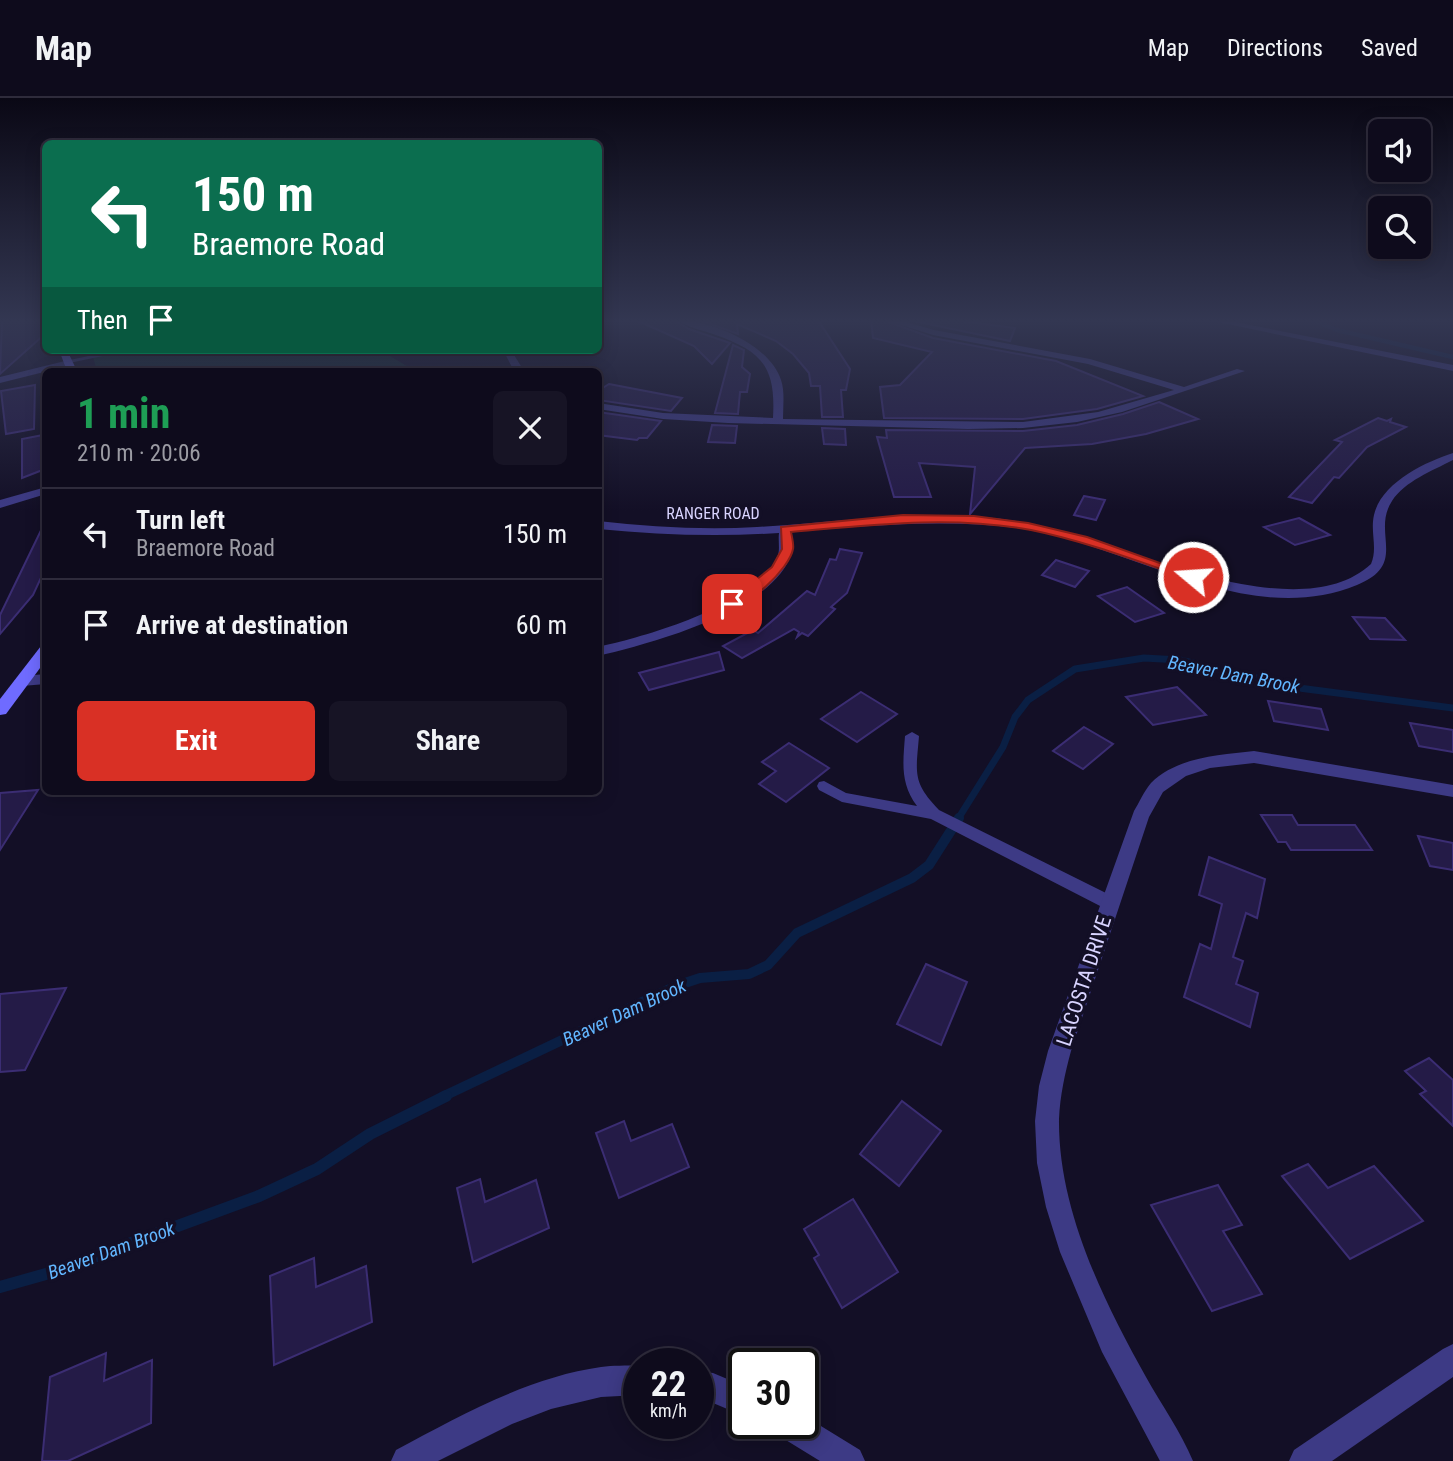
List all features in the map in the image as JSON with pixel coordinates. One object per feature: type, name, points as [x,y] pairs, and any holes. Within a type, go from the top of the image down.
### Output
[{"type":"street","points":[[776,384],[778,421]]},
{"type":"street","points":[[1162,384],[1183,390]]},
{"type":"street","points":[[602,407],[679,418],[982,426],[1032,424],[1098,415],[1202,384]]},
{"type":"street","name":"RANGER ROAD","points":[[602,525],[701,532],[785,530],[903,518],[1000,522],[1083,539],[1171,570],[1227,585],[1275,592],[1303,592],[1349,583],[1374,568],[1381,558],[1383,547],[1380,513],[1389,496],[1410,479],[1453,456]]},
{"type":"street","points":[[0,503],[42,491]]},
{"type":"street","points":[[602,651],[633,645],[688,626],[751,592],[766,581],[785,557],[788,549],[785,530]]},
{"type":"street","points":[[0,710],[42,654]]},
{"type":"street","points":[[22,681],[42,679]]},
{"type":"street","name":"LACOSTA DRIVE","points":[[1177,1461],[1120,1356],[1086,1283],[1051,1172],[1047,1120],[1054,1074],[1140,816],[1157,788],[1180,772],[1208,762],[1254,757],[1453,791]]},
{"type":"street","points":[[1305,1461],[1453,1359]]},
{"type":"street","points":[[407,1461],[494,1418],[546,1397],[600,1382],[623,1381]]},
{"type":"street","points":[[813,1439],[849,1461]]},
{"type":"lane","points":[[912,736],[911,787],[918,800],[934,814],[1110,903]]},
{"type":"lane","points":[[824,786],[842,797],[861,803],[934,814]]},
{"type":"building","points":[[609,384],[682,398],[671,411],[602,401],[602,388]]},
{"type":"building","points":[[723,384],[748,384],[747,392],[740,392],[738,414],[715,413]]},
{"type":"building","points":[[811,384],[847,384],[846,390],[841,390],[843,417],[822,417],[820,386],[811,386]]},
{"type":"building","points":[[1112,384],[1143,396],[1097,409],[1023,419],[884,418],[880,387]]},
{"type":"building","points":[[35,385],[34,429],[6,434],[1,391]]},
{"type":"building","points":[[1159,402],[1198,419],[1146,434],[1092,444],[1025,448],[970,514],[975,467],[919,463],[931,497],[894,497],[877,437],[887,438],[886,430],[1023,431],[1077,425]]},
{"type":"building","points":[[602,413],[661,421],[647,438],[637,440],[602,436]]},
{"type":"building","points":[[1378,418],[1387,421],[1391,419],[1390,422],[1406,427],[1367,447],[1339,478],[1334,477],[1312,503],[1289,497],[1342,442],[1335,440]]},
{"type":"building","points":[[712,425],[737,426],[735,443],[708,442]]},
{"type":"building","points":[[822,428],[845,429],[846,445],[824,444]]},
{"type":"building","points":[[42,435],[42,470],[22,478],[22,439]]},
{"type":"building","points":[[1084,496],[1105,500],[1096,520],[1074,515]]},
{"type":"building","points":[[1299,518],[1330,535],[1295,545],[1264,527]]},
{"type":"building","points":[[42,528],[42,576],[33,595],[0,634],[0,615]]},
{"type":"building","points":[[840,549],[862,553],[847,593],[831,607],[835,609],[808,636],[802,633],[797,637],[799,632],[794,629],[742,658],[723,646],[753,630],[758,633],[807,591],[815,595],[830,559],[836,560]]},
{"type":"building","points":[[1056,560],[1089,571],[1075,587],[1042,575]]},
{"type":"building","points":[[1127,587],[1164,613],[1135,622],[1098,596]]},
{"type":"building","points":[[1353,617],[1385,618],[1405,640],[1370,639]]},
{"type":"building","points":[[719,652],[724,670],[649,690],[639,673]]},
{"type":"building","points":[[1177,687],[1206,715],[1153,725],[1126,697]]},
{"type":"building","points":[[861,692],[897,714],[857,742],[821,719]]},
{"type":"building","points":[[1268,701],[1321,709],[1328,730],[1274,721]]},
{"type":"building","points":[[1410,723],[1453,730],[1453,752],[1419,746]]},
{"type":"building","points":[[1084,727],[1113,744],[1083,769],[1053,751]]},
{"type":"building","points":[[789,743],[829,768],[786,802],[759,784],[776,771],[762,762]]},
{"type":"building","points":[[38,790],[0,850],[0,793]]},
{"type":"building","points":[[1261,815],[1292,815],[1298,825],[1355,825],[1372,850],[1291,850],[1286,842],[1278,842]]},
{"type":"building","points":[[1418,836],[1453,843],[1453,870],[1430,866]]},
{"type":"building","points":[[1209,857],[1265,879],[1257,918],[1246,913],[1233,957],[1243,961],[1236,984],[1258,993],[1250,1027],[1184,997],[1200,944],[1211,949],[1222,904],[1199,895]]},
{"type":"building","points":[[926,964],[967,982],[941,1045],[897,1024]]},
{"type":"building","points":[[66,988],[25,1070],[0,1072],[0,994]]},
{"type":"building","points":[[1429,1058],[1453,1080],[1453,1126],[1420,1094],[1426,1091],[1405,1071]]},
{"type":"building","points":[[902,1101],[941,1131],[899,1186],[860,1154]]},
{"type":"building","points":[[624,1121],[631,1141],[672,1124],[689,1167],[619,1198],[596,1133]]},
{"type":"building","points":[[1308,1164],[1328,1188],[1374,1166],[1423,1221],[1350,1259],[1282,1176]]},
{"type":"building","points":[[480,1179],[485,1202],[536,1180],[549,1228],[473,1262],[457,1188]]},
{"type":"building","points":[[1218,1185],[1242,1225],[1223,1231],[1262,1294],[1212,1311],[1151,1205]]},
{"type":"building","points":[[853,1199],[898,1272],[842,1308],[814,1258],[819,1255],[804,1229]]},
{"type":"building","points":[[314,1258],[316,1287],[366,1266],[372,1322],[274,1365],[270,1276]]},
{"type":"building","points":[[106,1353],[104,1381],[152,1360],[151,1423],[68,1461],[42,1461],[50,1377]]},
{"type":"waterway","name":"Beaver Dam Brook","points":[[958,819],[1003,747],[1015,717],[1028,700],[1075,669],[1144,658],[1180,660],[1299,688],[1453,708]]},
{"type":"waterway","name":"Beaver Dam Brook","points":[[442,1097],[676,986],[700,978],[749,974],[768,965],[797,933],[912,878],[929,865],[959,818]]},
{"type":"waterway","name":"Beaver Dam Brook","points":[[0,1287],[53,1272],[259,1196],[317,1169],[370,1134],[446,1096]]},
{"type":"route","points":[[732,604],[766,581],[777,569],[788,549],[785,530],[903,518],[950,518],[1028,527],[1083,539],[1193,577]]}]
